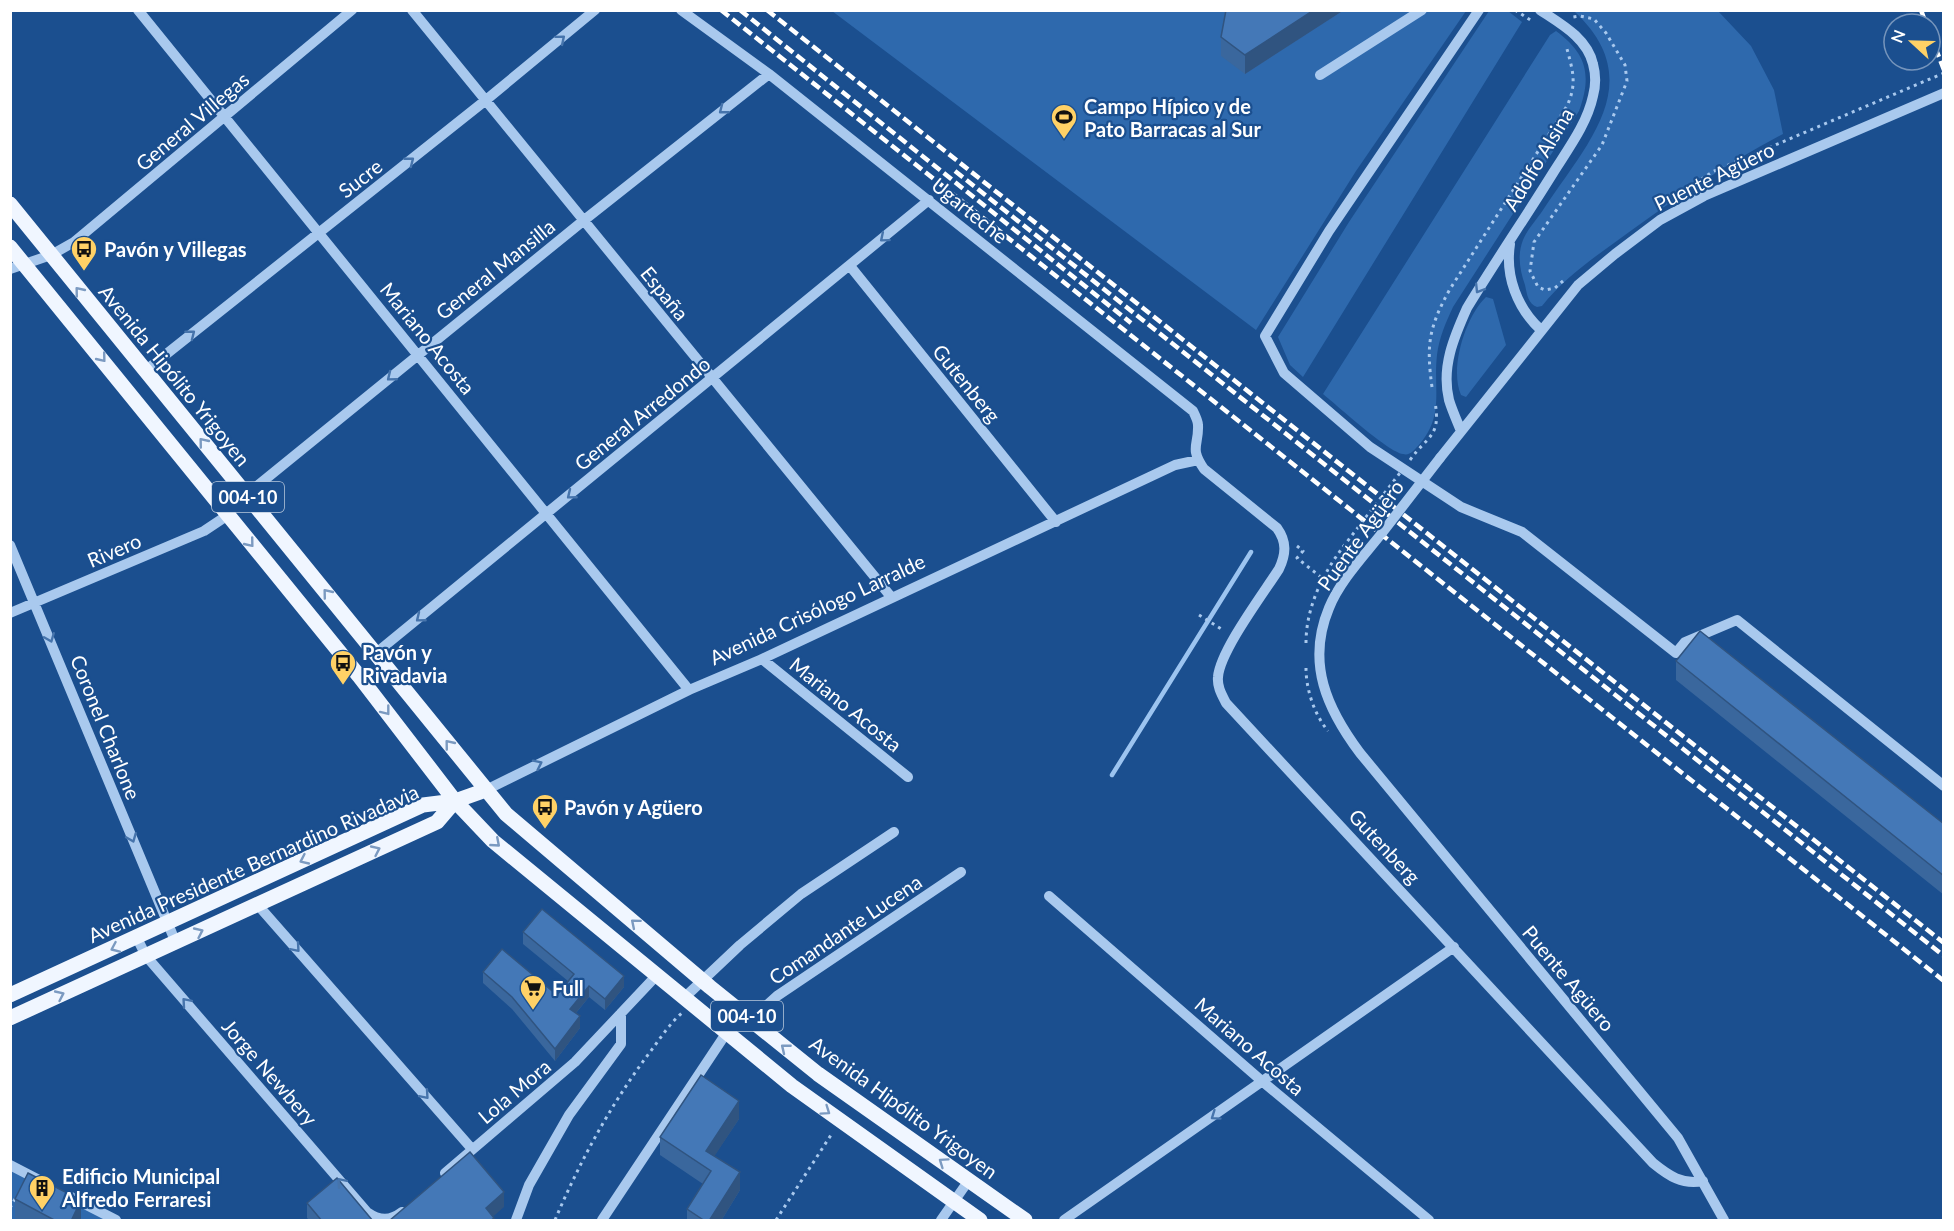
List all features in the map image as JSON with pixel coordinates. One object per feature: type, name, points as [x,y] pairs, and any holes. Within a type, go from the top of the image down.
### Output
[{"type":"main road","name":"Avenida Hipólito Yrigoyen","points":[[10,204],[506,814],[818,1074],[1025,1221]]},
{"type":"main road","name":"004-10","points":[[10,247],[18,266],[228,515],[359,676],[455,801],[493,841],[821,1107],[980,1221]]},
{"type":"main road","name":"Avenida Crisólogo Larralde","points":[[455,801],[486,790]]},
{"type":"main road","name":"Avenida Presidente Bernardino Rivadavia","points":[[10,1018],[437,822],[455,801]]},
{"type":"main road","name":"Avenida Presidente Bernardino Rivadavia","points":[[10,996],[423,805],[455,801]]},
{"type":"street","name":"Mariano Acosta","points":[[138,10],[689,690]]},
{"type":"street","name":"General Villegas","points":[[18,266],[51,255],[74,242],[352,10]]},
{"type":"street","name":"España","points":[[412,10],[892,598]]},
{"type":"street","name":"Sucre","points":[[145,371],[486,100],[595,10]]},
{"type":"street","name":"Ugarteche","points":[[681,10],[769,74],[1193,411],[1199,424],[1194,447],[1198,460]]},
{"type":"street","points":[[1320,75],[1422,10]]},
{"type":"street","points":[[1479,10],[1329,231],[1266,336],[1284,373],[1370,447],[1461,507],[1522,532],[1676,653],[1685,642],[1737,620],[1944,786]]},
{"type":"street","name":"Adolfo Alsina","points":[[1461,431],[1449,402],[1446,383],[1447,365],[1454,337],[1467,308],[1579,131],[1593,96],[1596,79],[1589,51],[1580,39],[1540,10]]},
{"type":"street","name":"General Mansilla","points":[[246,495],[583,220],[769,74]]},
{"type":"street","name":"Puente Agüero","points":[[1703,1181],[1678,1138],[1344,731],[1329,704],[1322,684],[1320,658],[1322,629],[1329,607],[1346,579],[1578,285],[1660,220],[1704,196],[1944,93]]},
{"type":"street","name":"General Arredondo","points":[[376,653],[928,200]]},
{"type":"street","name":"Adolfo Alsina","points":[[1511,240],[1508,256],[1512,285],[1518,301],[1530,320],[1541,330]]},
{"type":"street","name":"Gutenberg","points":[[850,266],[1056,522]]},
{"type":"street","points":[[1198,460],[1203,469],[1277,528],[1282,535]]},
{"type":"street","name":"Avenida Crisólogo Larralde","points":[[486,790],[689,690],[762,659],[1175,465],[1198,460]]},
{"type":"street","name":"Rivero","points":[[10,613],[204,531],[228,515]]},
{"type":"street","name":"Gutenberg","points":[[1282,535],[1285,557],[1221,660],[1217,680],[1226,703],[1653,1163],[1666,1174],[1682,1182],[1703,1181]]},
{"type":"street","name":"Coronel Charlone","points":[[10,545],[176,943]]},
{"type":"street","name":"Mariano Acosta","points":[[762,659],[908,777]]},
{"type":"street","points":[[689,1000],[703,980],[740,945],[801,894],[894,832]]},
{"type":"street","name":"Comandante Lucena","points":[[754,1022],[777,996],[961,872]]},
{"type":"street","name":"Mariano Acosta","points":[[1049,896],[1263,1082],[1429,1221]]},
{"type":"street","points":[[258,904],[472,1149]]},
{"type":"street","name":"Jorge Newbery","points":[[137,938],[146,956],[367,1212],[383,1220]]},
{"type":"street","points":[[1064,1221],[1454,947]]},
{"type":"street","name":"Lola Mora","points":[[440,1178],[575,1062],[657,975]]},
{"type":"street","points":[[516,1221],[529,1185],[569,1114],[621,1044],[621,1013]]},
{"type":"street","points":[[602,1221],[727,1032]]},
{"type":"street","points":[[10,1165],[116,1221]]},
{"type":"street","points":[[940,1221],[969,1180]]},
{"type":"street","points":[[1703,1181],[1724,1221]]},
{"type":"street","points":[[383,1220],[392,1218],[407,1207]]},
{"type":"path","points":[[1515,10],[1538,24]]},
{"type":"path","points":[[1562,25],[1573,17],[1594,18],[1625,65],[1627,81],[1602,145],[1534,242],[1530,271],[1538,287],[1545,290],[1555,288],[1564,281]]},
{"type":"path","points":[[1343,547],[1436,429],[1438,418],[1428,357],[1430,336],[1437,313],[1449,289],[1567,106],[1573,92],[1574,77],[1565,40]]},
{"type":"path","points":[[1684,191],[1712,172],[1944,73]]},
{"type":"path","points":[[1282,535],[1303,551],[1297,558],[1322,578]]},
{"type":"path","points":[[1201,616],[1214,625]]},
{"type":"path","points":[[555,1221],[581,1164],[606,1118],[639,1066],[689,1000]]},
{"type":"path","points":[[776,1221],[831,1135]]},
{"type":"path","points":[[10,1208],[28,1174]]},
{"type":"path","points":[[15,1200],[22,1204]]},
{"type":"shaded area","points":[[832,11],[1466,11],[1356,171],[1256,330]]},
{"type":"shaded area","points":[[1489,11],[1508,11],[1522,22],[1303,377],[1290,365],[1278,337],[1349,222]]},
{"type":"shaded area","points":[[1574,11],[1718,11],[1751,46],[1774,90],[1783,134],[1722,169],[1644,221],[1581,268],[1542,306],[1537,307],[1528,298],[1520,263],[1521,246],[1530,228],[1592,136],[1604,112],[1609,88],[1607,63],[1596,37]]},
{"type":"shaded area","points":[[1556,31],[1574,48],[1584,66],[1585,87],[1579,111],[1453,307],[1438,349],[1436,402],[1432,424],[1415,449],[1403,454],[1375,437],[1323,394],[1550,35]]},
{"type":"shaded area","points":[[1486,297],[1493,299],[1506,345],[1466,397],[1461,395],[1458,384],[1458,357],[1466,329]]},
{"type":"shaded area","points":[[11,1165],[116,1220],[11,1220]]},
{"type":"building","points":[[1226,10],[1314,10],[1245,55],[1221,37]]},
{"type":"building","points":[[1700,631],[1944,824],[1944,876],[1676,661]]},
{"type":"building","points":[[542,909],[624,976],[605,999],[589,986],[570,1009],[580,1016],[555,1049],[512,997],[483,972],[502,949],[557,995],[574,974],[523,932]]},
{"type":"building","points":[[701,1075],[739,1101],[706,1151],[740,1172],[709,1221],[705,1221],[687,1209],[711,1171],[660,1137]]},
{"type":"building","points":[[470,1152],[504,1192],[486,1208],[494,1218],[490,1221],[389,1221]]},
{"type":"building","points":[[28,1173],[81,1200],[71,1221],[56,1221],[15,1199]]},
{"type":"building","points":[[337,1178],[373,1221],[322,1221],[307,1203]]},
{"type":"waterway","points":[[1112,775],[1251,552]]},
{"type":"railway","points":[[721,10],[1944,981]]},
{"type":"railway","points":[[740,10],[1131,323]]},
{"type":"railway","points":[[767,10],[1944,943]]},
{"type":"railway","points":[[1942,65],[1944,70]]},
{"type":"railway","points":[[955,171],[1944,956]]},
{"type":"place","name":"Campo Hípico y de Pato Barracas al Sur","points":[[1064,140]]},
{"type":"place","name":"Pavón y Villegas","points":[[84,272]]},
{"type":"place","name":"Pavón y Rivadavia","points":[[343,686]]},
{"type":"place","name":"Pavón y Agüero","points":[[545,830]]},
{"type":"place","name":"Full","points":[[533,1011]]},
{"type":"place","name":"Edificio Municipal Alfredo Ferraresi","points":[[42,1211]]}]
